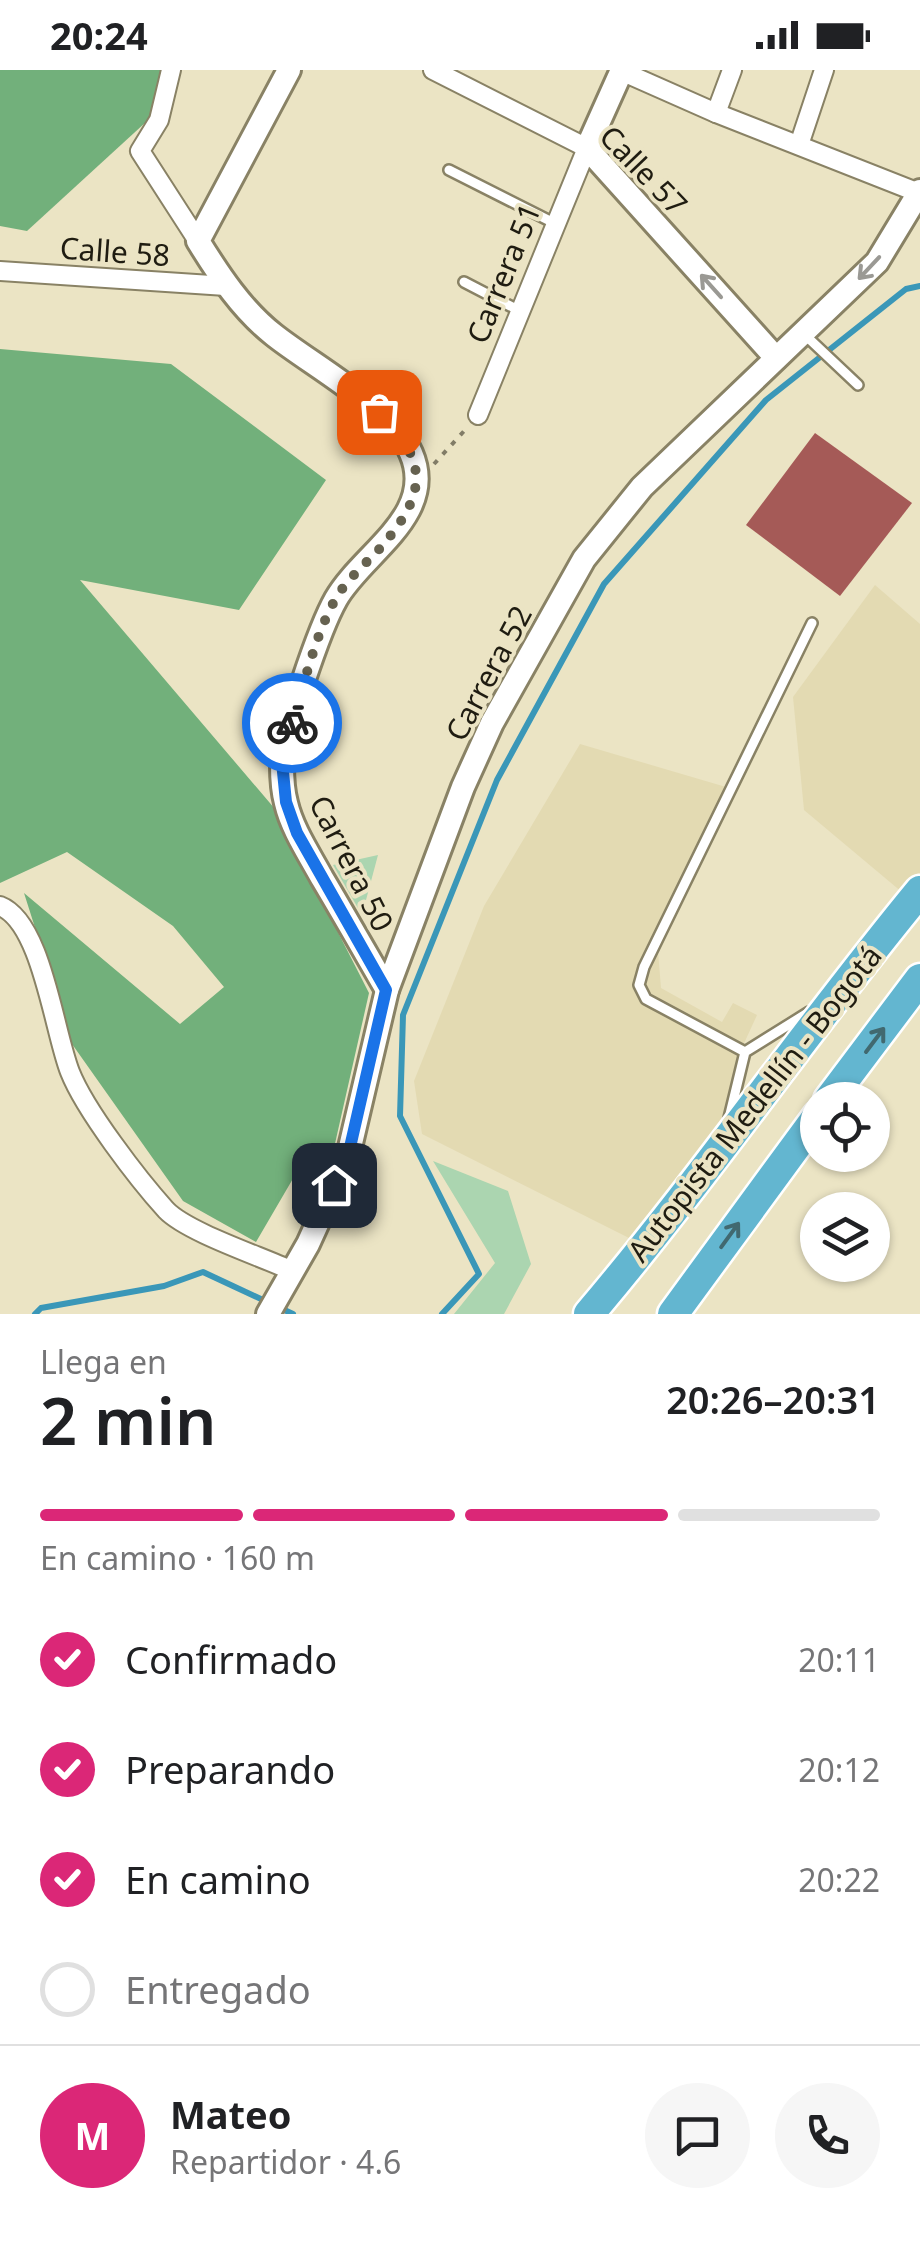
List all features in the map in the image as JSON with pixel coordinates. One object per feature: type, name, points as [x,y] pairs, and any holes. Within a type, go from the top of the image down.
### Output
[{"type":"highway","name":"Autopista Medellín - Bogotá","points":[[588,1314],[722,1151],[833,997],[920,891]]},
{"type":"highway","name":"Autopista Medellín - Bogotá","points":[[843,1082],[920,979]]},
{"type":"highway","name":"Autopista Medellín - Bogotá","points":[[673,1314],[800,1141]]},
{"type":"street","points":[[171,70],[160,120],[140,151],[226,286],[270,332],[379,412],[401,434],[412,456],[417,483]]},
{"type":"street","points":[[198,241],[289,70]]},
{"type":"street","name":"Calle 57","points":[[433,70],[587,148],[776,358]]},
{"type":"street","points":[[621,70],[716,113],[920,192]]},
{"type":"street","name":"Carrera 51","points":[[478,415],[621,70]]},
{"type":"street","points":[[716,113],[732,70]]},
{"type":"street","points":[[800,145],[824,70]]},
{"type":"street","name":"Carrera 52","points":[[278,1294],[308,1244],[348,1156],[386,990],[464,787],[492,723],[584,560],[642,487],[776,358],[808,338],[876,262],[920,192]]},
{"type":"street","name":"Calle 58","points":[[0,271],[226,286]]},
{"type":"street","name":"Carrera 50","points":[[386,990],[297,833],[286,802],[282,762],[320,637],[336,598],[410,508],[417,483]]},
{"type":"street","points":[[0,906],[7,908],[30,938],[70,1072],[90,1110],[169,1213],[278,1294]]},
{"type":"lane","points":[[449,170],[556,224]]},
{"type":"lane","points":[[464,282],[520,311]]},
{"type":"lane","points":[[808,338],[858,385]]},
{"type":"lane","points":[[745,1052],[646,998],[639,985],[644,967],[812,623]]},
{"type":"lane","points":[[722,1151],[745,1052],[833,997]]},
{"type":"path","points":[[417,483],[478,415]]},
{"type":"shaded area","points":[[875,585],[920,624],[920,883],[909,898],[804,810],[793,697]]},
{"type":"shaded area","points":[[580,744],[726,787],[658,951],[661,988],[722,1022],[733,1003],[757,1015],[741,1050],[724,1116],[635,1241],[422,1134],[414,1081],[484,906]]},
{"type":"green space","points":[[0,70],[166,70],[158,111],[27,231],[0,226]]},
{"type":"green space","points":[[0,349],[171,364],[326,480],[239,610],[80,580],[275,809],[369,993],[327,1179],[298,1170],[256,1242],[183,1201],[72,1044],[24,893],[180,1024],[224,987],[173,926],[67,852],[0,883]]},
{"type":"green space","points":[[378,855],[362,915],[333,865]]},
{"type":"green space","points":[[433,1161],[508,1191],[531,1264],[504,1314],[454,1314],[495,1263]]},
{"type":"building","points":[[815,433],[912,503],[840,596],[746,525]]},
{"type":"waterway","points":[[442,1314],[479,1274],[400,1116],[403,1015],[497,780],[604,584],[766,400],[906,289],[920,286]]},
{"type":"waterway","points":[[35,1314],[41,1308],[164,1286],[203,1272],[293,1314]]},
{"type":"way so far","points":[[292,723],[336,598],[410,508],[417,483],[412,456],[401,434],[379,412]]},
{"type":"route","points":[[292,723],[282,762],[286,802],[297,833],[386,990],[348,1156],[334,1185]]}]
